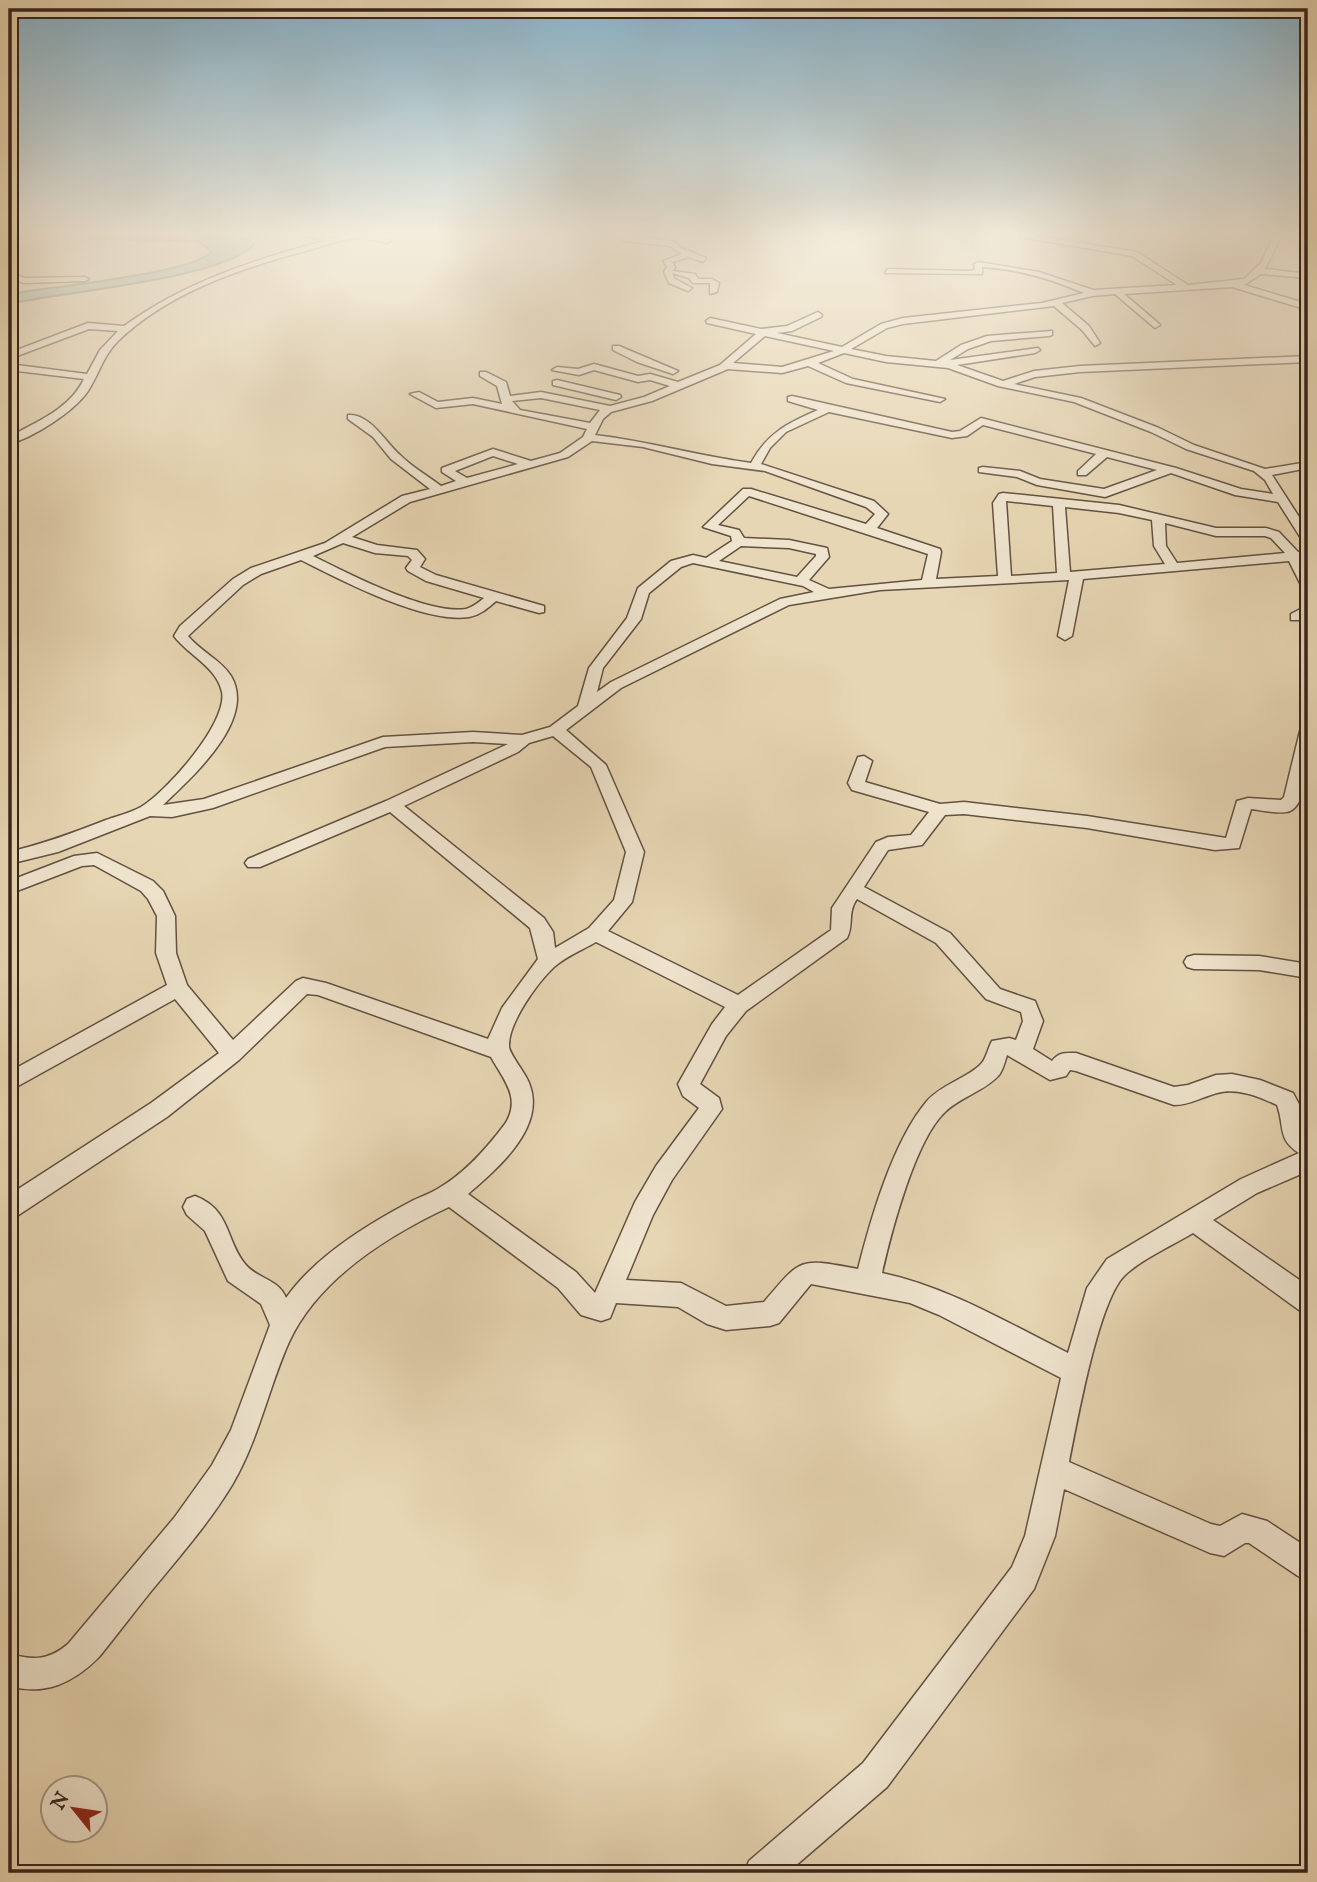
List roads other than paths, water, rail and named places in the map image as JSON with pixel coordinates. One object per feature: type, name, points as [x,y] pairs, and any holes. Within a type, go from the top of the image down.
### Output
[{"type":"street","points":[[9,441],[61,411],[80,394],[103,352],[138,321]]},
{"type":"street","points":[[710,321],[897,361],[941,364],[1035,350]]},
{"type":"street","points":[[148,810],[213,743],[223,725],[232,697],[225,678],[181,636],[185,629],[239,582],[266,566],[344,539],[388,507],[437,488],[532,465],[579,448],[600,414],[723,367],[765,331],[789,329],[806,321]]},
{"type":"street","points":[[723,367],[775,371],[810,363],[843,350],[890,324],[912,321]]},
{"type":"street","points":[[975,321],[980,322]]},
{"type":"street","points":[[1039,321],[1061,344]]},
{"type":"street","points":[[1077,321],[1096,343]]},
{"type":"street","points":[[1150,321],[1155,325]]},
{"type":"street","points":[[9,356],[88,326],[126,329]]},
{"type":"street","points":[[995,327],[1006,336]]},
{"type":"street","points":[[941,364],[969,343],[1006,336],[1049,333]]},
{"type":"street","points":[[616,348],[640,360],[696,377]]},
{"type":"street","points":[[1002,384],[1034,374],[1080,369],[1308,359]]},
{"type":"street","points":[[810,363],[850,381],[940,399]]},
{"type":"street","points":[[941,364],[1002,384],[1077,400],[1146,426],[1190,447],[1246,464],[1264,473],[1308,540]]},
{"type":"street","points":[[9,367],[90,377]]},
{"type":"street","points":[[557,370],[579,372],[593,367],[638,379],[650,377],[679,385]]},
{"type":"street","points":[[483,374],[502,384],[510,404],[534,417],[712,461],[755,465],[804,479],[877,508],[882,514],[869,529]]},
{"type":"street","points":[[557,383],[637,402]]},
{"type":"street","points":[[415,394],[436,405],[473,401],[510,404],[541,394],[609,409]]},
{"type":"street","points":[[792,399],[952,435],[963,434],[981,421],[1172,470],[1239,492],[1280,499]]},
{"type":"street","points":[[755,465],[765,446],[777,434],[828,409]]},
{"type":"street","points":[[352,417],[377,435],[395,457],[437,488]]},
{"type":"street","points":[[465,482],[446,471],[490,452],[532,465]]},
{"type":"street","points":[[1082,473],[1104,453]]},
{"type":"street","points":[[1264,473],[1308,465]]},
{"type":"street","points":[[983,470],[1016,474],[1037,482],[1105,493],[1172,470]]},
{"type":"street","points":[[738,542],[738,535],[735,533],[709,527],[747,492],[935,552],[928,584]]},
{"type":"street","points":[[1005,580],[1001,497],[1119,509],[1216,532],[1266,532],[1299,556],[1308,585]]},
{"type":"street","points":[[1059,502],[1059,537],[1070,577],[1065,636]]},
{"type":"street","points":[[1158,518],[1160,546],[1175,569]]},
{"type":"street","points":[[344,539],[371,548],[411,553],[419,559],[413,568],[421,573],[539,609]]},
{"type":"street","points":[[708,562],[738,542],[789,544],[822,551],[823,557],[800,582]]},
{"type":"street","points":[[301,555],[403,600],[446,612],[464,614],[475,611],[493,597]]},
{"type":"street","points":[[9,858],[52,848],[148,810],[172,811],[207,804],[383,742],[473,737],[523,740],[556,730],[627,679],[677,657],[785,602],[880,586],[1070,577],[1299,556]]},
{"type":"street","points":[[585,709],[596,668],[634,619],[643,591],[686,560],[708,562],[800,582],[827,593]]},
{"type":"street","points":[[9,1670],[32,1676],[48,1674],[63,1667],[93,1639],[216,1486],[248,1425],[269,1359],[284,1324],[311,1288],[345,1259],[413,1212],[450,1194],[514,1130],[523,1111],[524,1089],[499,1051],[500,1031],[533,977],[548,961],[596,933],[623,902],[635,852],[598,765],[556,730]]},
{"type":"street","points":[[864,761],[856,783],[858,786],[940,810],[964,808],[1073,820],[1215,844],[1233,844],[1243,805],[1248,803],[1286,806],[1292,798],[1308,731]]},
{"type":"street","points":[[254,863],[392,804],[512,749],[523,740]]},
{"type":"street","points":[[392,804],[537,923],[543,932],[548,961]]},
{"type":"street","points":[[450,1194],[566,1280],[590,1306],[601,1309],[648,1201],[664,1173],[711,1109],[712,1104],[691,1090],[689,1084],[719,1030],[739,1005],[840,933],[841,908],[882,846],[916,841],[940,810]]},
{"type":"street","points":[[9,888],[80,860],[97,859],[147,886],[156,896],[166,916],[166,953],[178,988],[232,1054]]},
{"type":"street","points":[[852,888],[943,937],[955,946],[994,996],[1031,1009],[1031,1028],[1021,1052]]},
{"type":"street","points":[[596,933],[620,948],[739,1005]]},
{"type":"street","points":[[1194,962],[1259,963],[1308,971]]},
{"type":"street","points":[[9,1208],[159,1111],[232,1054],[297,990],[309,985],[499,1051]]},
{"type":"street","points":[[9,1082],[178,988]]},
{"type":"street","points":[[867,1282],[881,1226],[902,1168],[936,1106],[991,1069],[999,1047],[1009,1046],[1050,1071],[1058,1070],[1064,1061],[1076,1062],[1174,1096],[1184,1097],[1213,1084],[1227,1082],[1281,1097],[1290,1108],[1295,1139],[1308,1147]]},
{"type":"street","points":[[761,1873],[875,1775],[1023,1578],[1040,1536],[1076,1371],[1100,1288],[1116,1267],[1249,1186],[1308,1160]]},
{"type":"street","points":[[195,1207],[215,1223],[237,1273],[273,1297],[275,1309],[284,1324]]},
{"type":"street","points":[[1195,1221],[1308,1301]]},
{"type":"street","points":[[610,1291],[681,1295],[726,1318],[769,1314],[803,1275],[811,1272],[910,1291],[948,1306],[1076,1371]]},
{"type":"street","points":[[1054,1470],[1210,1538],[1224,1541],[1238,1529],[1246,1527],[1258,1531],[1308,1566]]}]
